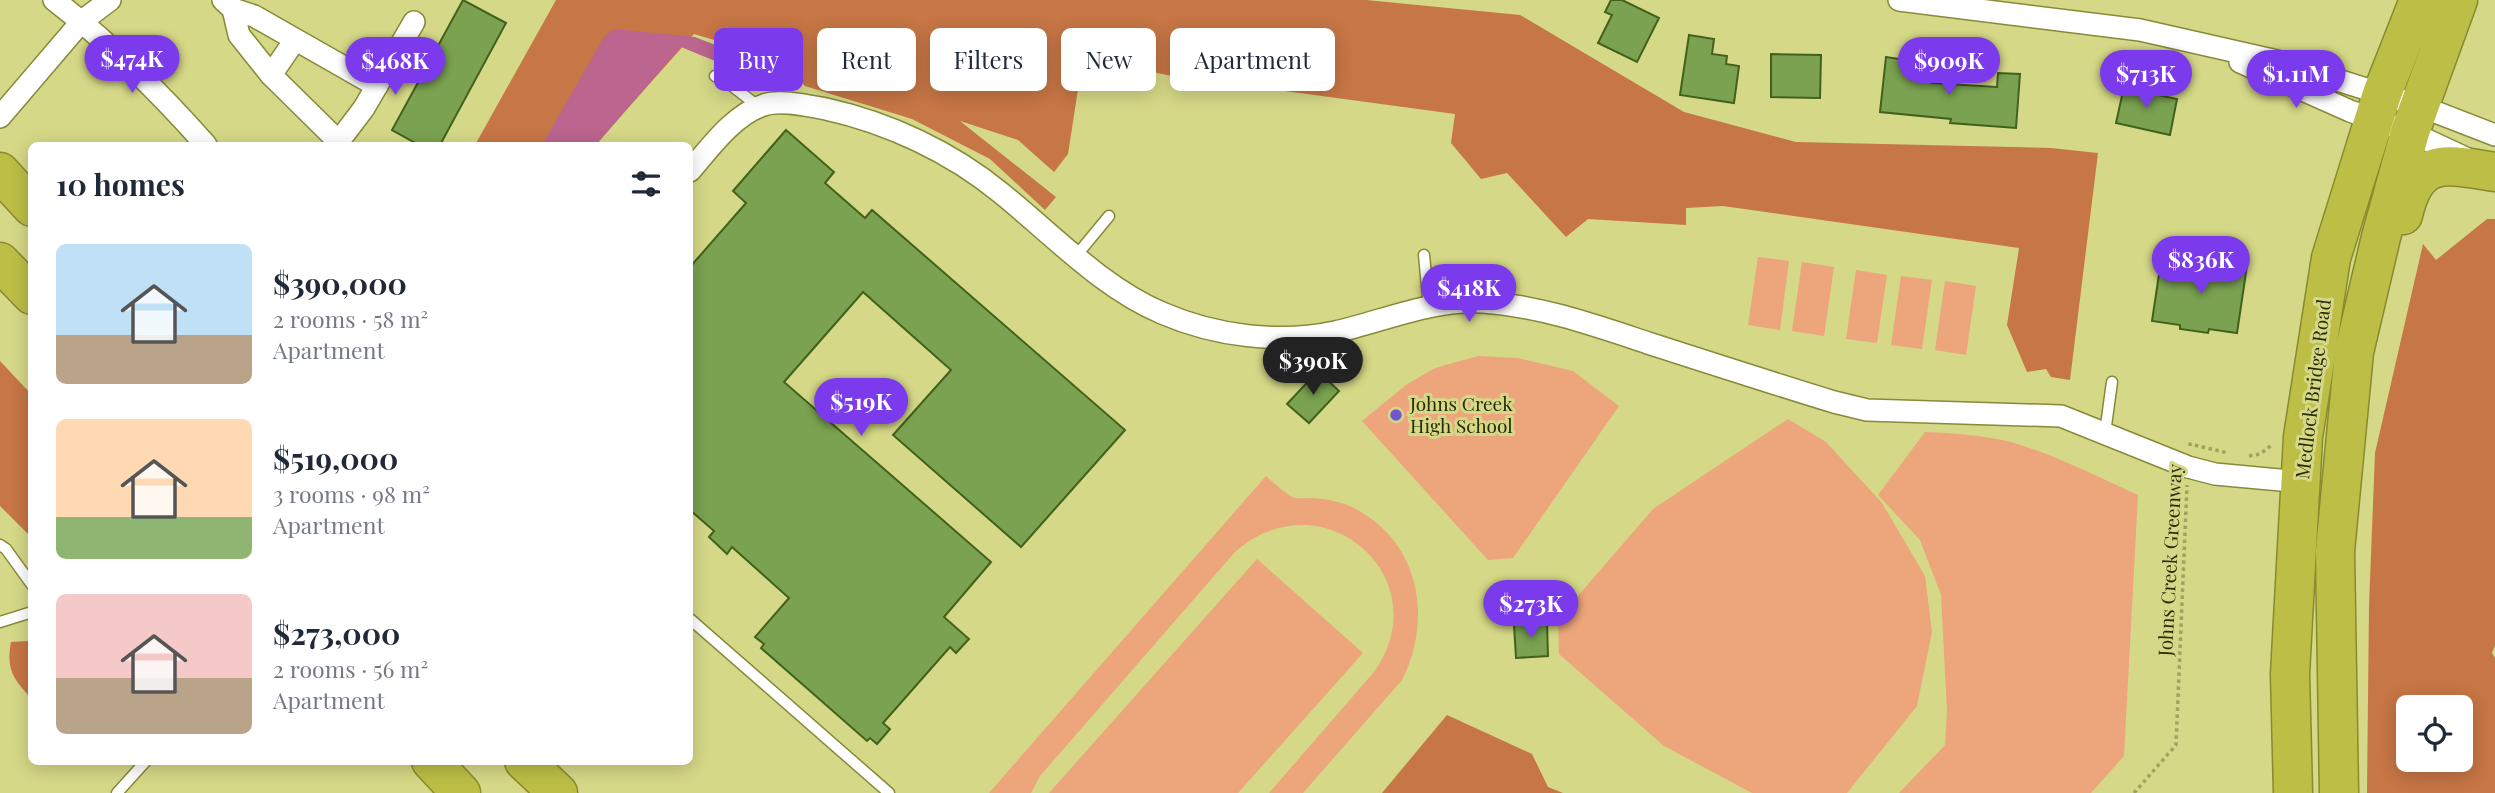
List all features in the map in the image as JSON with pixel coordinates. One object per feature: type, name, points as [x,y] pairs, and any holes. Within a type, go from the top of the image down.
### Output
[{"type":"highway","name":"Medlock Bridge Road","points":[[2293,793],[2290,674],[2303,437],[2331,258],[2378,107],[2419,0]]},
{"type":"highway","name":"Medlock Bridge Road","points":[[2339,793],[2334,551],[2354,352],[2381,237],[2415,119],[2458,0]]},
{"type":"highway","name":"Medlock Bridge Road","points":[[2341,471],[2352,454],[2364,413],[2393,253],[2413,186],[2436,166],[2453,165],[2495,172]]},
{"type":"highway","points":[[0,172],[28,203]]},
{"type":"highway","points":[[0,262],[28,291]]},
{"type":"highway","points":[[435,765],[461,793]]},
{"type":"highway","points":[[528,765],[558,793]]},
{"type":"street","points":[[54,0],[160,93],[203,142]]},
{"type":"street","points":[[0,117],[82,22],[110,0]]},
{"type":"street","points":[[1899,0],[2140,30],[2277,61],[2378,107],[2415,119],[2495,135]]},
{"type":"street","points":[[228,5],[254,16],[377,86]]},
{"type":"street","points":[[228,5],[239,35],[271,75],[337,142]]},
{"type":"street","points":[[339,142],[364,108],[414,22]]},
{"type":"street","points":[[271,75],[295,40]]},
{"type":"street","points":[[693,167],[730,124],[764,104],[802,104],[853,115],[945,153],[999,191],[1118,289],[1161,313],[1207,328],[1245,335],[1289,337],[1334,332],[1429,307],[1479,302],[1529,307],[1867,410],[2061,416],[2188,467],[2215,474],[2301,482]]},
{"type":"street","points":[[2415,119],[2495,172]]},
{"type":"lane","points":[[739,91],[759,107]]},
{"type":"lane","points":[[1076,256],[1109,216]]},
{"type":"lane","points":[[1424,255],[1429,307]]},
{"type":"lane","points":[[2105,433],[2112,382]]},
{"type":"lane","points":[[0,545],[6,549],[28,579]]},
{"type":"lane","points":[[0,622],[28,613]]},
{"type":"lane","points":[[693,622],[889,793]]},
{"type":"lane","points":[[117,793],[142,765]]},
{"type":"path","points":[[2244,457],[2260,454],[2273,444],[2276,435]]},
{"type":"path","name":"Johns Creek Greenway","points":[[2134,793],[2176,746],[2190,444],[2230,454]]},
{"type":"shaded area","points":[[556,0],[1366,0],[1520,15],[1684,112],[1796,142],[2051,148],[2098,153],[2070,380],[2051,377],[2046,369],[2027,372],[2007,325],[2019,248],[1723,206],[1686,208],[1686,225],[1588,219],[1566,237],[1507,173],[1481,179],[1451,143],[1455,114],[1285,91],[1335,91],[1335,28],[1170,28],[1170,76],[1156,73],[1156,28],[1061,28],[1061,91],[1078,91],[1068,154],[1054,172],[1018,140],[960,121],[1056,197],[1045,210],[990,159],[912,119],[821,91],[916,91],[916,28],[817,28],[817,90],[803,84],[803,28],[714,28],[714,40],[694,34],[598,142],[477,142]]},
{"type":"shaded area","points":[[614,29],[695,37],[714,44],[714,61],[681,47],[599,142],[544,142],[604,37]]},
{"type":"shaded area","points":[[2487,219],[2495,219],[2495,645],[2492,653],[2495,658],[2495,793],[2367,793],[2369,606],[2375,453],[2423,244],[2436,260]]},
{"type":"shaded area","points":[[1758,257],[1789,261],[1780,330],[1748,325]]},
{"type":"shaded area","points":[[1802,262],[1834,267],[1824,336],[1792,331]]},
{"type":"shaded area","points":[[1856,270],[1887,275],[1877,343],[1846,339]]},
{"type":"shaded area","points":[[1901,276],[1932,280],[1922,349],[1891,345]]},
{"type":"shaded area","points":[[1945,281],[1976,286],[1966,355],[1935,350]]},
{"type":"shaded area","points":[[1478,356],[1518,358],[1573,371],[1619,406],[1513,558],[1488,560],[1362,421],[1406,385],[1435,368]]},
{"type":"shaded area","points":[[0,361],[28,391],[28,534],[0,506]]},
{"type":"shaded area","points":[[1788,419],[1826,442],[1882,503],[1925,576],[1932,632],[1917,706],[1847,793],[1752,793],[1664,746],[1559,654],[1558,619],[1653,509]]},
{"type":"shaded area","points":[[1925,432],[1987,437],[2024,446],[2138,495],[2124,756],[2091,793],[1899,793],[1945,745],[1947,711],[1941,595],[1920,540],[1878,495]]},
{"type":"shaded area","points":[[1266,476],[1292,497],[1329,500],[1354,508],[1394,540],[1406,561],[1418,607],[1412,656],[1402,680],[1303,793],[1269,793],[1374,672],[1391,637],[1393,603],[1382,572],[1362,548],[1335,531],[1303,525],[1269,531],[1235,552],[1040,776],[1031,793],[989,793]]},
{"type":"shaded area","points":[[1257,559],[1363,653],[1238,793],[1049,793]]},
{"type":"shaded area","points":[[28,641],[28,694],[15,679],[10,667],[11,642]]},
{"type":"shaded area","points":[[1447,715],[1532,754],[1548,787],[1563,793],[1382,793]]},
{"type":"building","points":[[463,0],[506,23],[442,142],[414,142],[392,130]]},
{"type":"building","points":[[1611,0],[1622,0],[1659,18],[1637,62],[1598,43],[1612,15],[1605,12]]},
{"type":"building","points":[[1689,35],[1714,39],[1712,54],[1727,56],[1726,64],[1739,66],[1734,103],[1680,95]]},
{"type":"building","points":[[1771,54],[1821,55],[1820,98],[1771,97]]},
{"type":"building","points":[[1886,57],[1906,60],[1906,68],[1933,71],[1932,83],[1997,87],[1998,73],[2020,74],[2016,128],[1950,123],[1951,119],[1880,112]]},
{"type":"building","points":[[2125,82],[2145,86],[2144,92],[2177,99],[2170,135],[2116,123]]},
{"type":"building","points":[[786,130],[834,172],[825,183],[865,218],[872,210],[1125,430],[1021,547],[893,435],[951,370],[863,292],[784,382],[991,562],[944,617],[969,639],[956,653],[950,647],[883,723],[890,729],[877,744],[870,738],[867,741],[761,648],[764,644],[755,637],[789,598],[732,547],[727,554],[709,537],[714,531],[693,513],[693,264],[746,203],[733,191]]},
{"type":"building","points":[[2229,256],[2248,259],[2237,333],[2209,329],[2208,333],[2152,321],[2161,261],[2227,270]]},
{"type":"building","points":[[1318,371],[1339,391],[1309,423],[1287,404]]},
{"type":"building","points":[[1547,623],[1548,656],[1516,658],[1514,625]]},
{"type":"place","name":"Johns Creek High School","points":[[1396,415]]}]
